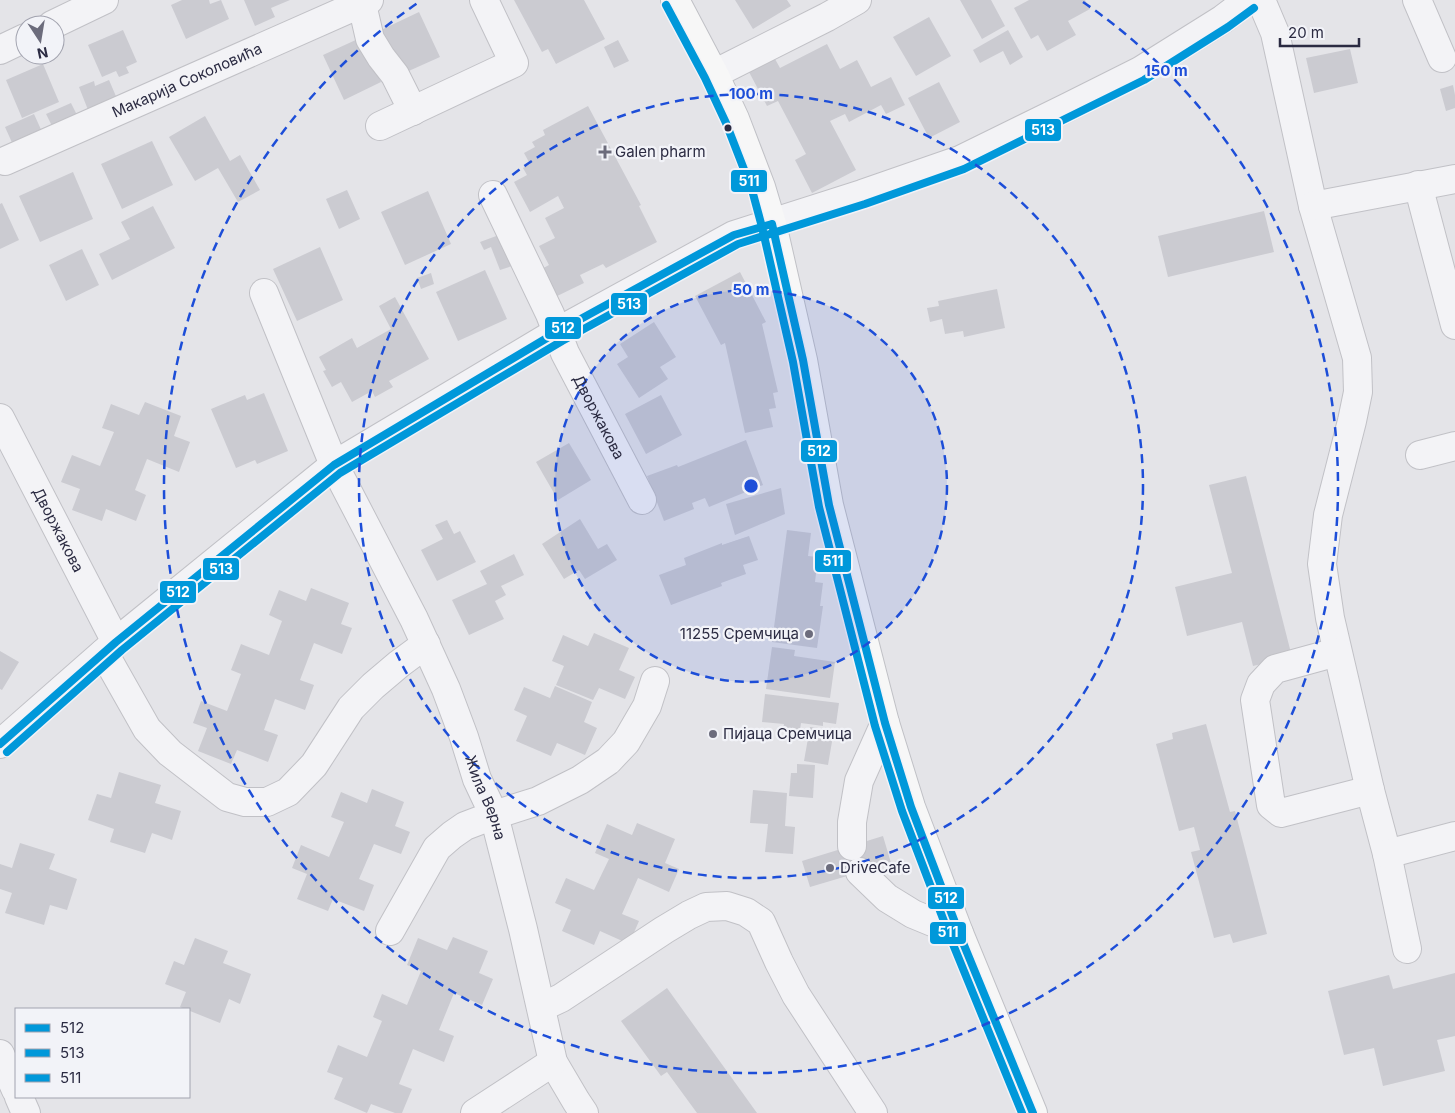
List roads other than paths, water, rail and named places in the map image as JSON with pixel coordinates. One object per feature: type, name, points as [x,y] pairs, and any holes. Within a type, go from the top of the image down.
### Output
[{"type":"main road","points":[[675,0],[714,74],[735,119],[754,168],[772,224],[803,360],[829,505],[885,724],[911,807],[959,933],[1033,1113]]},
{"type":"street","points":[[65,19],[104,0]]},
{"type":"street","points":[[380,126],[514,63],[484,0]]},
{"type":"street","points":[[714,74],[857,0]]},
{"type":"street","points":[[0,744],[110,647],[334,465],[557,332],[734,236],[960,160],[1140,71],[1248,0]]},
{"type":"street","points":[[1261,0],[1275,33],[1313,206],[1357,358],[1358,392],[1328,515],[1322,564],[1330,618],[1387,854],[1407,949]]},
{"type":"street","points":[[1417,0],[1442,58]]},
{"type":"street","points":[[366,2],[370,39],[395,75],[413,111]]},
{"type":"street","name":"Макарија Соколовића","points":[[5,161],[366,2]]},
{"type":"street","points":[[0,50],[15,43]]},
{"type":"street","points":[[1313,206],[1455,179]]},
{"type":"street","points":[[1418,185],[1455,326]]},
{"type":"street","name":"Дворжакова","points":[[493,195],[565,353],[642,500]]},
{"type":"street","name":"Жила Верна","points":[[264,293],[334,465],[426,644],[446,689],[477,779],[494,814],[542,1007],[553,1062],[584,1113]]},
{"type":"street","name":"Дворжакова","points":[[0,418],[110,647],[146,729],[170,753],[227,796],[246,802],[267,802],[288,792],[314,765],[351,708],[373,686],[426,644]]},
{"type":"street","points":[[1420,455],[1455,446]]},
{"type":"street","points":[[1338,652],[1275,668],[1261,684],[1255,700],[1271,805],[1281,813],[1370,790]]},
{"type":"street","points":[[390,931],[437,848],[465,826],[494,814],[538,801],[580,780],[608,760],[626,742],[647,706],[655,681]]},
{"type":"street","points":[[852,846],[852,822],[859,782],[885,724]]},
{"type":"street","points":[[1387,854],[1455,836]]},
{"type":"street","points":[[860,872],[887,898],[913,914],[959,933]]},
{"type":"street","points":[[542,1007],[561,998],[664,930],[706,907],[727,906],[746,912],[761,922],[796,995],[873,1113]]},
{"type":"street","points":[[0,1054],[15,1088]]},
{"type":"street","points":[[475,1113],[553,1062]]},
{"type":"street","points":[[19,1098],[26,1113]]},
{"type":"place","name":"Galen pharm","points":[[605,152]]},
{"type":"place","name":"11255 Сремчица","points":[[809,634]]},
{"type":"place","name":"Пијаца Сремчица","points":[[713,734]]},
{"type":"place","name":"DriveCafe","points":[[830,868]]}]
